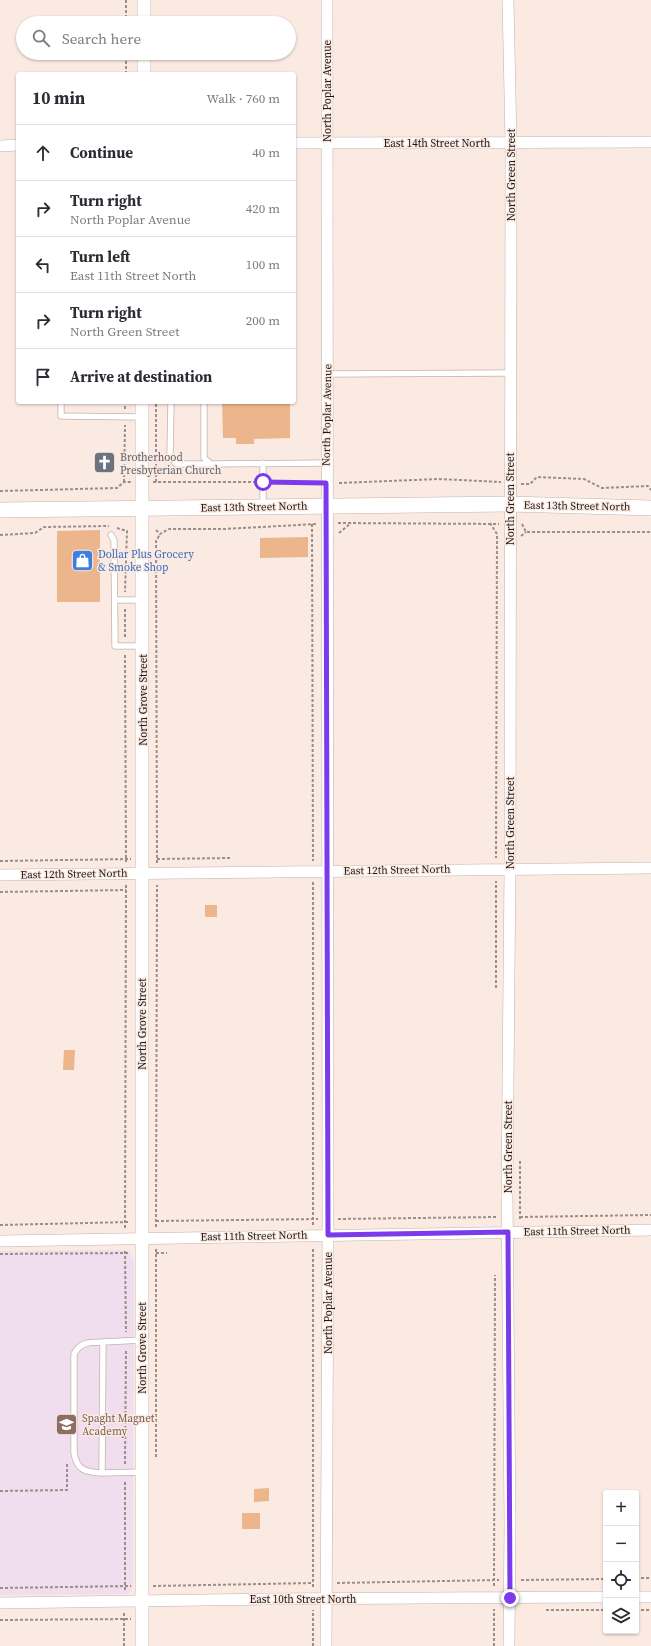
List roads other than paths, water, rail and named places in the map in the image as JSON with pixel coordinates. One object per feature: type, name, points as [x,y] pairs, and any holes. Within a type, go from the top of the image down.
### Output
[{"type":"main road","name":"East 13th Street North","points":[[0,510],[510,504],[651,508]]},
{"type":"street","points":[[144,0],[144,16]]},
{"type":"street","name":"North Poplar Avenue","points":[[326,1646],[328,1235],[326,524],[328,374],[327,0]]},
{"type":"street","name":"North Green Street","points":[[508,0],[511,142],[508,1232],[509,1646]]},
{"type":"street","points":[[144,60],[144,72]]},
{"type":"street","name":"East 14th Street North","points":[[296,143],[651,142]]},
{"type":"street","points":[[0,146],[16,145]]},
{"type":"street","name":"North Grove Street","points":[[142,404],[142,1472],[148,1586],[148,1600],[142,1619],[142,1646]]},
{"type":"street","name":"East 12th Street North","points":[[0,875],[651,868]]},
{"type":"street","name":"East 11th Street North","points":[[0,1241],[651,1230]]},
{"type":"street","name":"East 10th Street North","points":[[0,1603],[313,1598],[603,1597]]},
{"type":"street","points":[[639,1597],[651,1597]]},
{"type":"lane","points":[[328,374],[510,373]]},
{"type":"lane","points":[[61,404],[61,416],[142,417]]},
{"type":"lane","points":[[170,404],[170,455],[176,464],[327,463]]},
{"type":"lane","points":[[204,404],[204,458],[211,464]]},
{"type":"lane","points":[[263,464],[263,507]]},
{"type":"lane","points":[[111,535],[114,540],[115,646],[143,646]]},
{"type":"lane","points":[[115,600],[142,600]]},
{"type":"lane","points":[[142,1340],[88,1342],[81,1344],[74,1354],[75,1461],[86,1471],[102,1473],[142,1472]]},
{"type":"lane","points":[[102,1473],[103,1342]]},
{"type":"place","name":"Brotherhood Presbyterian Church","points":[[105,463]]},
{"type":"place","name":"Dollar Plus Grocery & Smoke Shop","points":[[82,560]]},
{"type":"place","name":"Spaght Magnet Academy","points":[[67,1424]]}]
